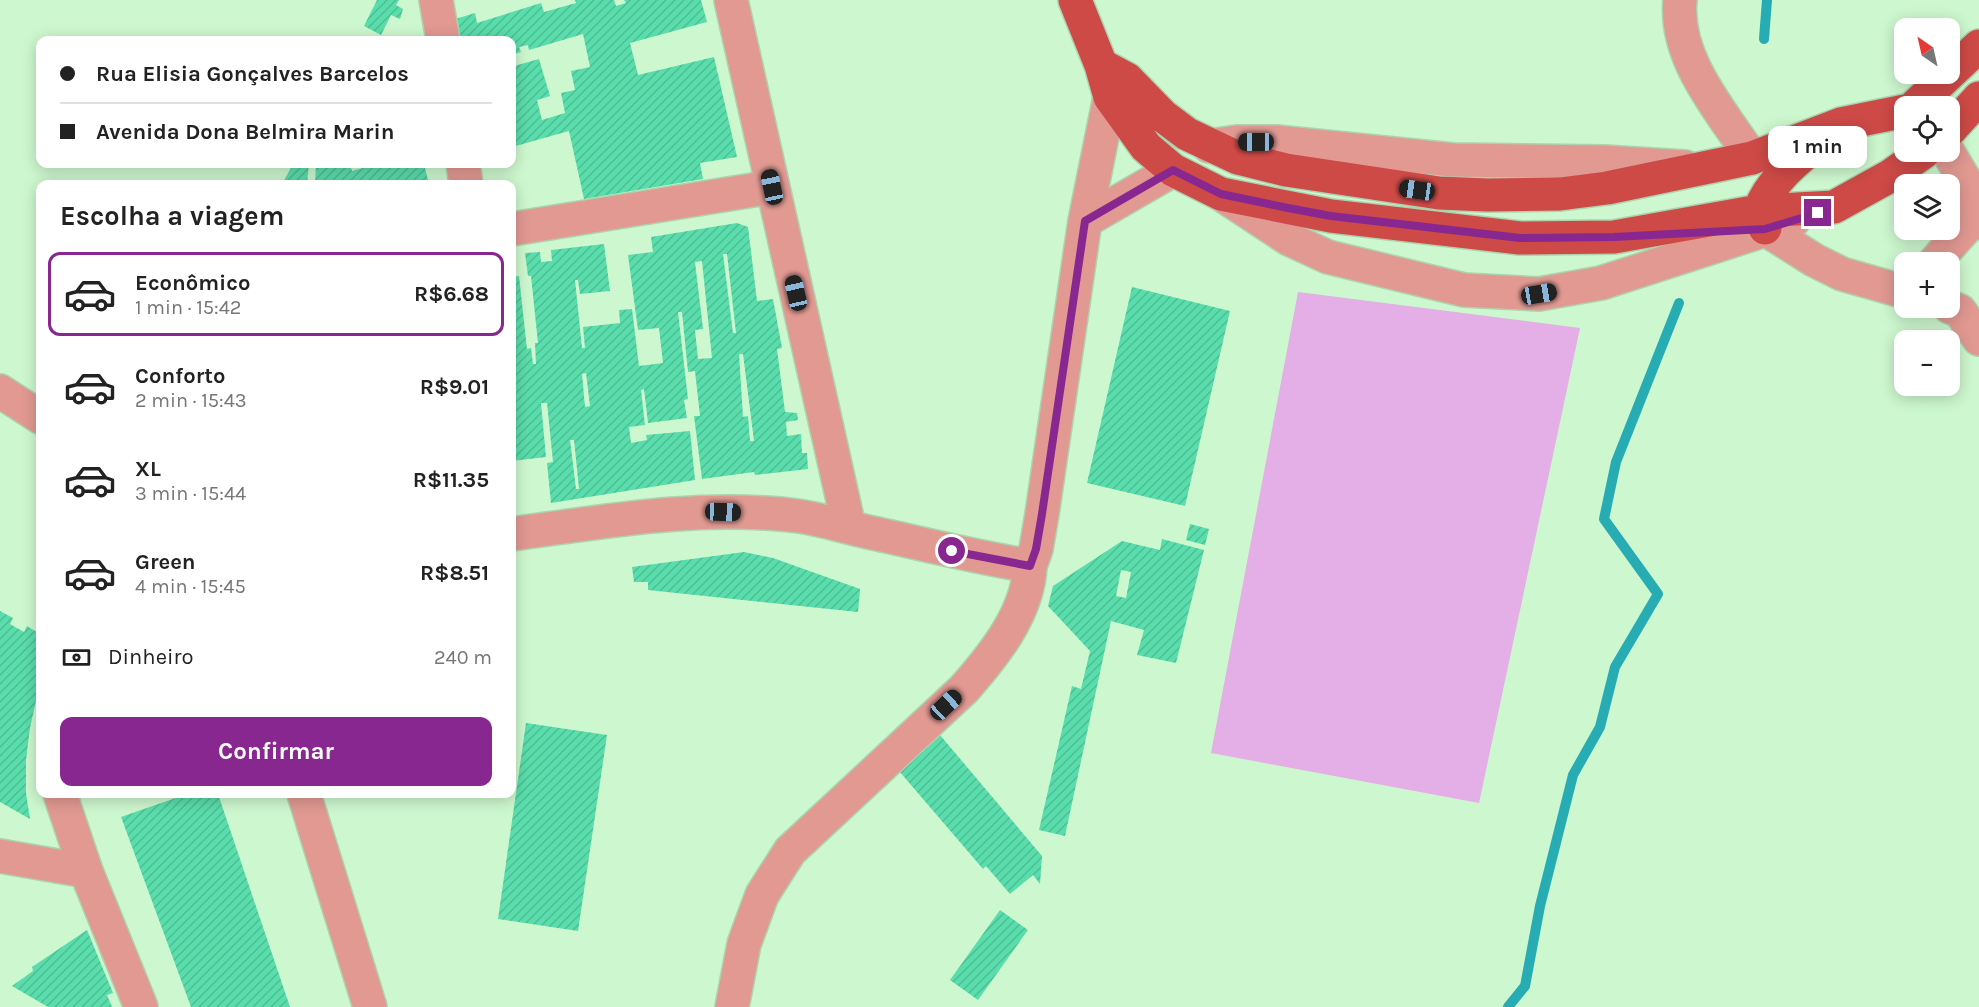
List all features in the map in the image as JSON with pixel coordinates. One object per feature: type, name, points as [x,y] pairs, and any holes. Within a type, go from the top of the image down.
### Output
[{"type":"main road","points":[[1075,0],[1146,147],[1173,170],[1221,194],[1331,216],[1520,238],[1614,237],[1762,220],[1834,207],[1890,176],[1910,162]]},
{"type":"main road","points":[[1926,96],[1979,46]]},
{"type":"main road","points":[[1113,80],[1209,146],[1238,158],[1286,170],[1439,193],[1560,194],[1607,188],[1752,158],[1841,124],[1894,113]]},
{"type":"main road","points":[[1960,119],[1979,98]]},
{"type":"main road","points":[[1762,220],[1772,186],[1790,166],[1841,124]]},
{"type":"street","points":[[436,0],[442,36]]},
{"type":"street","points":[[731,0],[849,527]]},
{"type":"street","points":[[1680,0],[1684,39],[1696,71],[1752,158]]},
{"type":"street","points":[[732,1007],[744,944],[762,895],[790,851],[964,689],[988,662],[1016,616],[1029,582],[1030,566],[1036,549],[1085,221],[1113,80]]},
{"type":"street","points":[[1945,252],[1978,219],[1967,184],[1954,162]]},
{"type":"street","points":[[1085,221],[1173,170]]},
{"type":"street","points":[[516,228],[772,187]]},
{"type":"street","points":[[1221,194],[1289,239],[1328,257],[1464,290],[1539,294],[1601,283],[1762,220],[1814,260],[1842,274],[1894,289]]},
{"type":"street","points":[[1874,284],[1894,279]]},
{"type":"street","points":[[1960,311],[1979,339]]},
{"type":"street","points":[[0,391],[36,414]]},
{"type":"street","points":[[516,533],[636,517],[705,511],[800,517],[1030,566]]},
{"type":"street","points":[[61,798],[86,871],[141,1007]]},
{"type":"street","points":[[305,798],[370,1007]]},
{"type":"street","points":[[0,856],[86,871]]},
{"type":"shaded area","points":[[1298,292],[1580,328],[1479,803],[1211,753]]},
{"type":"building","points":[[377,0],[399,0],[396,5],[403,9],[400,19],[391,15],[381,35],[364,26]]},
{"type":"building","points":[[575,0],[614,0],[616,6],[626,3],[624,0],[701,0],[707,22],[630,43],[638,75],[714,57],[737,157],[700,163],[703,179],[584,199],[569,131],[516,146],[516,65],[539,59],[550,96],[537,100],[542,120],[565,113],[561,93],[575,90],[571,71],[590,67],[583,34],[529,50],[528,45],[519,47],[521,52],[516,54],[516,36],[453,36],[449,21],[475,13],[477,23],[541,3],[544,12],[576,3]]},
{"type":"building","points":[[291,168],[309,168],[307,180],[284,180]]},
{"type":"building","points":[[316,168],[351,168],[352,171],[363,168],[425,168],[428,180],[315,180]]},
{"type":"building","points":[[737,223],[748,227],[757,301],[773,299],[782,348],[777,349],[785,412],[797,413],[798,420],[786,422],[787,436],[801,434],[802,453],[807,453],[808,469],[755,475],[754,472],[702,479],[694,416],[700,416],[695,371],[688,372],[682,312],[678,312],[688,399],[684,400],[687,418],[648,423],[644,389],[641,390],[645,425],[629,427],[631,443],[647,440],[646,435],[690,431],[695,480],[551,503],[547,463],[553,462],[547,403],[541,403],[546,457],[516,461],[516,276],[519,276],[527,349],[531,348],[533,364],[536,364],[535,343],[538,343],[531,276],[528,276],[525,253],[540,252],[541,262],[552,261],[551,250],[604,244],[610,291],[580,294],[578,280],[575,280],[582,348],[585,348],[583,327],[620,323],[619,310],[632,309],[639,366],[663,363],[659,328],[638,330],[628,255],[653,252],[651,237]],"holes":[[[723,254],[727,254],[736,333],[733,333]],[[702,261],[712,358],[698,359],[695,330],[703,329],[695,262]],[[739,354],[743,354],[754,441],[750,441],[748,416],[743,417]],[[586,373],[590,406],[585,407],[582,374]],[[570,440],[574,440],[579,489],[576,489]]]},
{"type":"building","points":[[1132,287],[1230,311],[1185,506],[1087,483]]},
{"type":"building","points":[[1190,524],[1209,529],[1205,545],[1186,540]]},
{"type":"building","points":[[1162,539],[1204,550],[1176,663],[1137,655],[1144,630],[1111,621],[1065,836],[1039,830],[1072,686],[1081,689],[1090,651],[1048,606],[1053,586],[1122,541],[1160,550]],"holes":[[[1121,570],[1131,572],[1126,598],[1116,596]]]},
{"type":"building","points":[[744,552],[773,558],[860,589],[858,612],[648,590],[648,582],[634,582],[632,567]]},
{"type":"building","points":[[0,611],[13,618],[10,624],[24,632],[27,626],[36,632],[36,700],[26,760],[26,793],[30,819],[0,802]]},
{"type":"building","points":[[526,723],[607,735],[578,931],[498,919]]},
{"type":"building","points":[[940,735],[1042,856],[1040,884],[1033,875],[1010,894],[986,866],[983,869],[899,771]]},
{"type":"building","points":[[176,798],[219,798],[290,1007],[191,1007],[121,817]]},
{"type":"building","points":[[1000,910],[1028,930],[978,1000],[950,980]]},
{"type":"building","points":[[87,930],[113,993],[107,995],[112,1007],[48,1007],[12,986],[33,971],[32,967]]},
{"type":"waterway","points":[[1764,39],[1767,0]]},
{"type":"waterway","points":[[1508,1007],[1525,986],[1540,906],[1573,775],[1600,727],[1615,667],[1658,594],[1604,519],[1616,462],[1679,303]]},
{"type":"route","points":[[952,551],[1030,566],[1036,549],[1042,514],[1085,221],[1173,170],[1221,194],[1288,208],[1331,216],[1520,238],[1614,237],[1765,229],[1818,213]]}]
